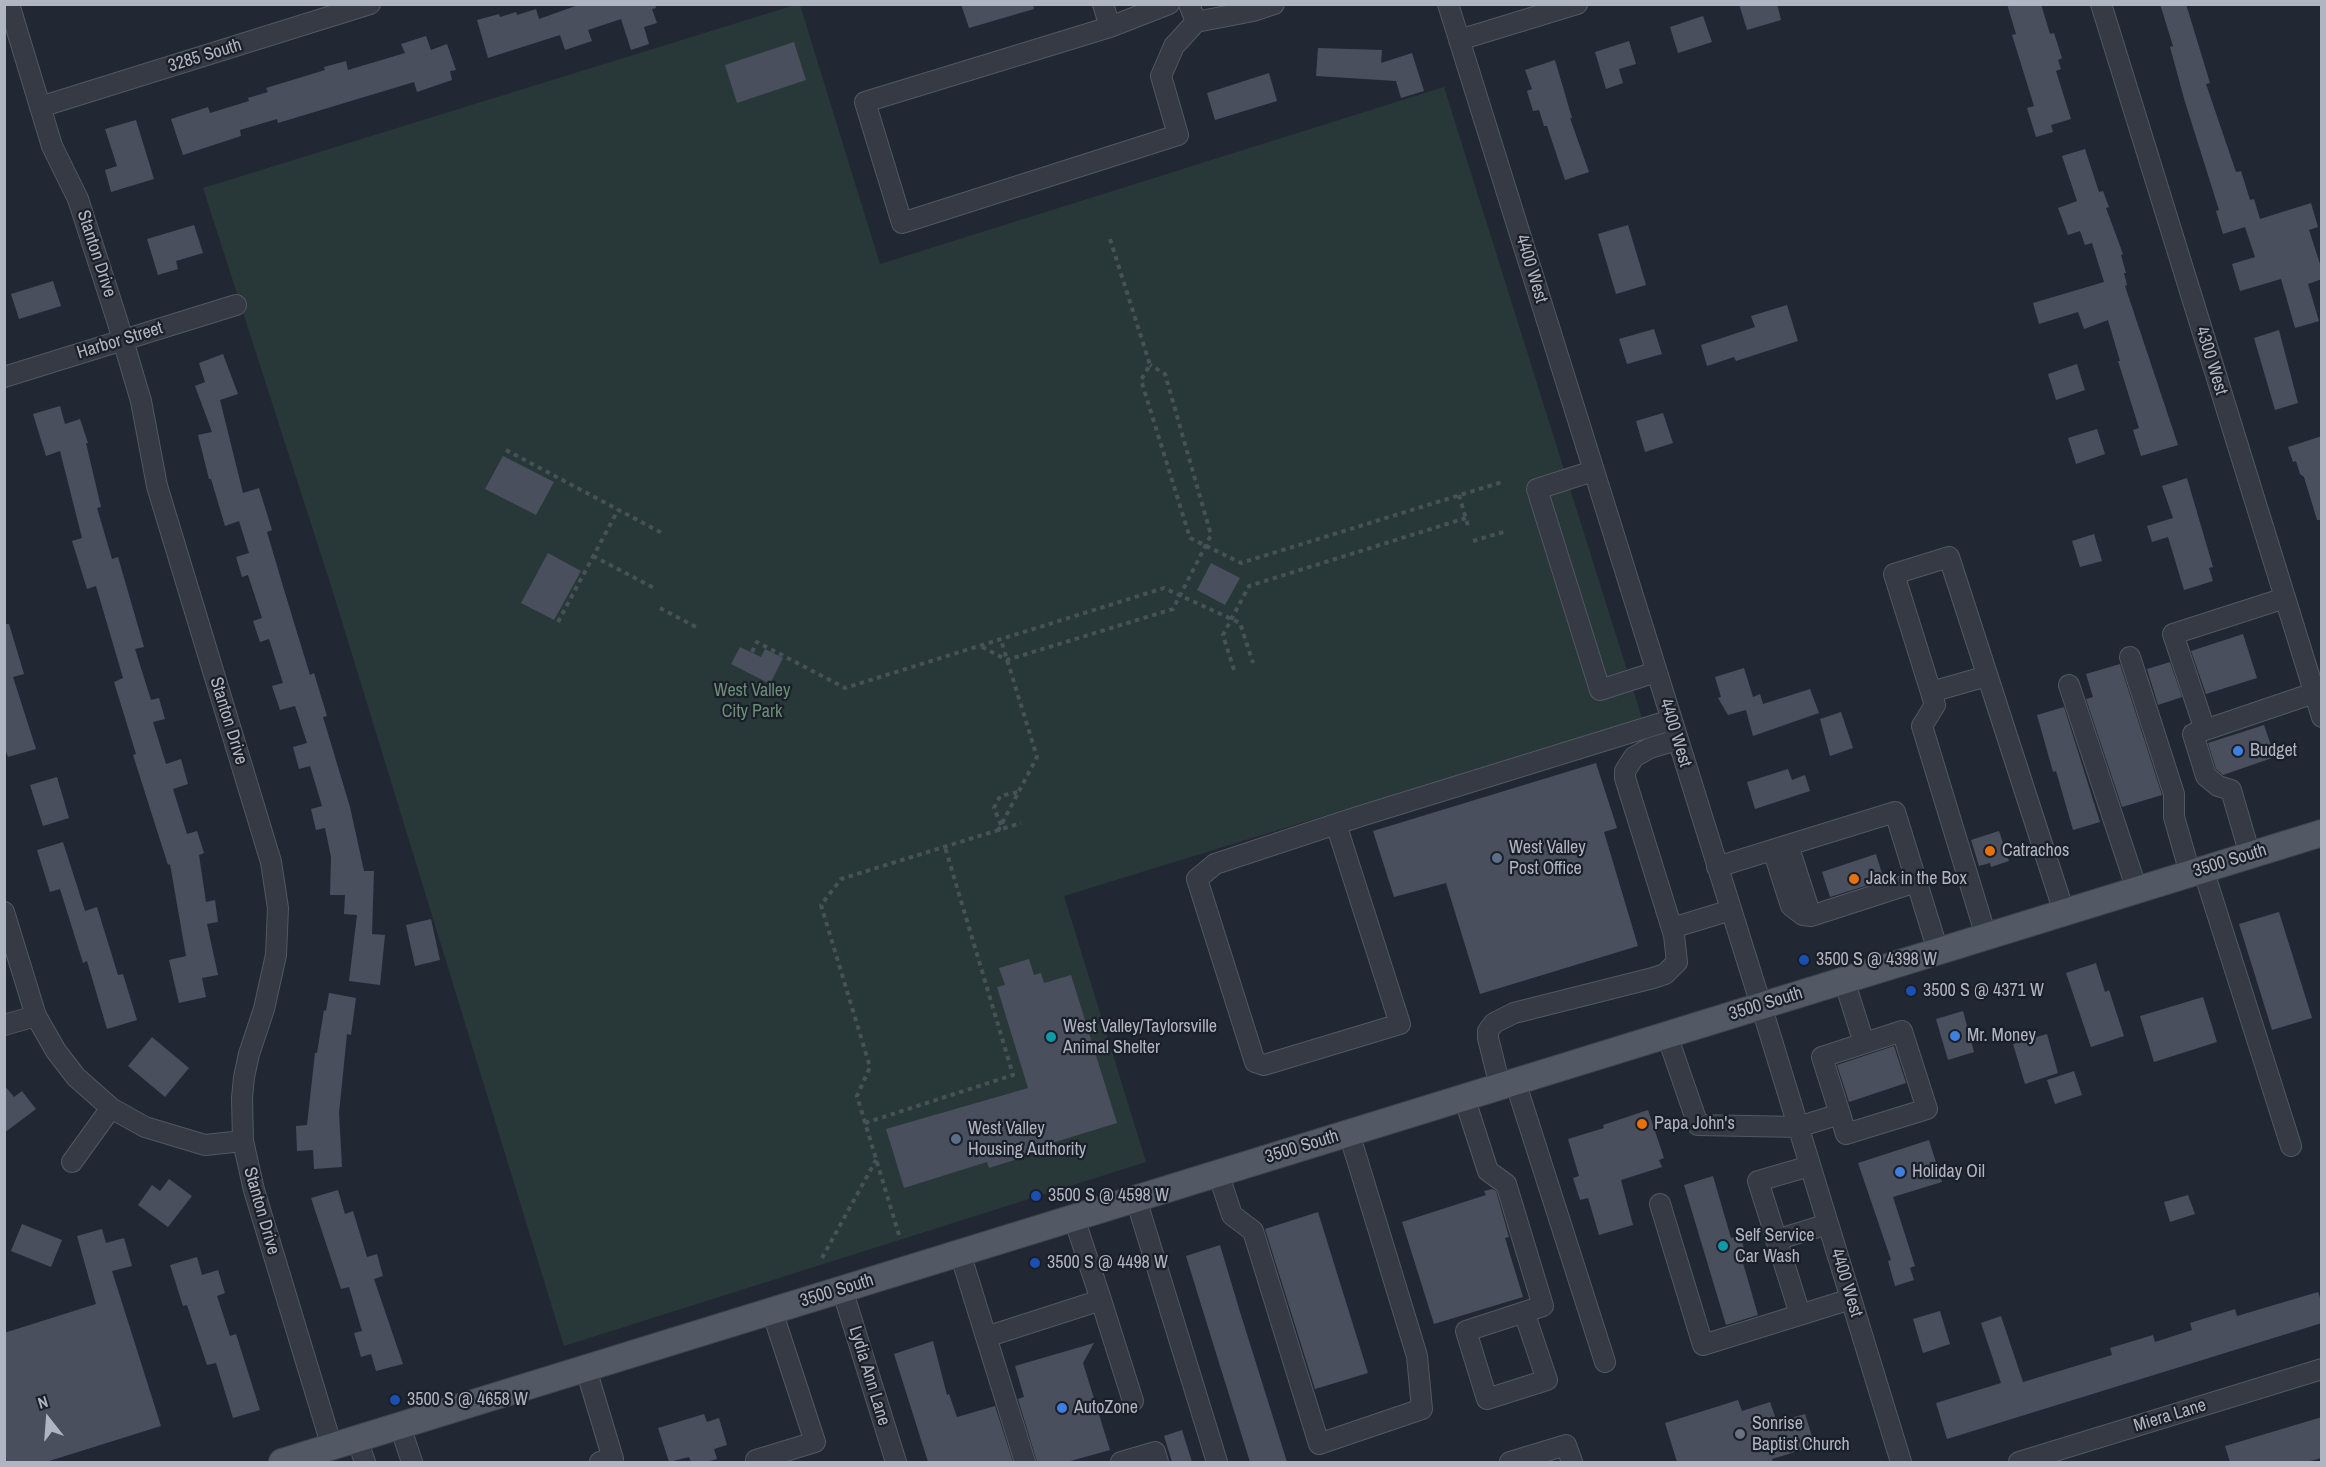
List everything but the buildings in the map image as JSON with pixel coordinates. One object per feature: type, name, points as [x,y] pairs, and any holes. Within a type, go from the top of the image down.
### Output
[{"type":"main road","name":"3500 South","points":[[282,1462],[332,1447],[361,1451],[400,1426],[2322,833]]},
{"type":"street","name":"Stanton Drive","points":[[9,4],[52,146],[78,199],[123,340],[141,401],[156,486],[266,841],[276,885],[278,931],[276,955],[264,1009],[244,1077],[243,1141],[254,1190],[332,1447]]},
{"type":"street","name":"3285 South","points":[[40,106],[370,4]]},
{"type":"street","points":[[1103,4],[1110,27]]},
{"type":"street","points":[[1169,4],[1110,27],[865,102],[902,223],[1178,135],[1161,76],[1174,46],[1193,13],[1253,11],[1274,4]]},
{"type":"street","name":"4400 West","points":[[1448,4],[1761,1005],[1901,1462]]},
{"type":"street","points":[[1459,40],[1577,4]]},
{"type":"street","name":"4300 West","points":[[2101,4],[2284,598],[2314,669],[2314,693],[2322,717]]},
{"type":"street","name":"Harbor Street","points":[[4,377],[236,305]]},
{"type":"street","points":[[1593,471],[1537,489],[1600,690],[1656,672]]},
{"type":"street","points":[[1986,936],[1922,726],[1935,705],[1894,574],[1949,557],[2064,912]]},
{"type":"street","points":[[2205,730],[2173,634],[2284,598]]},
{"type":"street","points":[[2130,657],[2174,794],[2175,817],[2197,871],[2291,1146]]},
{"type":"street","points":[[1931,693],[1987,676]]},
{"type":"street","points":[[2068,685],[2137,890]]},
{"type":"street","points":[[2250,855],[2231,790],[2218,786],[2206,776],[2193,734],[2314,693]]},
{"type":"street","points":[[1336,824],[1400,1024],[1264,1065],[1255,1062],[1197,879],[1215,864],[1336,824],[1671,720]]},
{"type":"street","points":[[1605,1362],[1508,1084],[1488,1038],[1488,1031],[1494,1023],[1514,1013],[1665,974],[1677,962],[1672,928],[1625,778],[1625,771],[1634,757],[1640,753],[1677,740]]},
{"type":"street","points":[[1717,867],[1895,812],[1938,951]]},
{"type":"street","points":[[1781,848],[1811,916],[1916,882]]},
{"type":"street","points":[[1672,928],[1731,910]]},
{"type":"street","points":[[4,912],[36,1016],[56,1051],[76,1077],[111,1108],[145,1127],[205,1144],[243,1141]]},
{"type":"street","points":[[1844,980],[1864,1043]]},
{"type":"street","points":[[4,1025],[36,1016]]},
{"type":"street","points":[[1902,1031],[1927,1109],[1846,1134],[1840,1114],[1822,1057],[1902,1031]]},
{"type":"street","points":[[1667,1035],[1698,1125],[1798,1127],[1840,1114]]},
{"type":"street","points":[[1464,1097],[1488,1171],[1506,1184],[1543,1306],[1524,1312],[1466,1331],[1487,1399],[1547,1380],[1524,1312]]},
{"type":"street","points":[[72,1162],[111,1108]]},
{"type":"street","points":[[1218,1173],[1232,1215],[1253,1232],[1319,1444],[1422,1409],[1417,1356],[1349,1133]]},
{"type":"street","points":[[1800,1314],[1758,1181],[1810,1166]]},
{"type":"street","points":[[1136,1199],[1217,1462]]},
{"type":"street","points":[[1660,1204],[1703,1345],[1851,1299]]},
{"type":"street","points":[[1074,1218],[1133,1401]]},
{"type":"street","points":[[1776,1240],[1828,1224]]},
{"type":"street","points":[[960,1253],[1025,1462]]},
{"type":"street","name":"Lydia Ann Lane","points":[[842,1289],[896,1462]]},
{"type":"street","points":[[986,1337],[1101,1300]]},
{"type":"street","points":[[756,1460],[815,1442],[772,1311]]},
{"type":"street","points":[[586,1369],[613,1459],[600,1462]]},
{"type":"street","name":"Miera Lane","points":[[2019,1462],[2322,1369]]},
{"type":"street","points":[[400,1426],[412,1462]]},
{"type":"street","points":[[1510,1462],[1566,1445],[1572,1462]]},
{"type":"street","points":[[1121,1462],[1155,1452],[1158,1462]]},
{"type":"path","points":[[981,647],[1007,660],[1173,609],[1211,535],[1165,374],[1150,365],[1110,239]]},
{"type":"path","points":[[1150,365],[1141,380],[1190,538],[1241,563],[1502,482]]},
{"type":"path","points":[[506,450],[663,533]]},
{"type":"path","points":[[1459,495],[1468,526]]},
{"type":"path","points":[[558,622],[618,510]]},
{"type":"path","points":[[1234,669],[1223,635],[1249,586],[1466,518]]},
{"type":"path","points":[[1473,541],[1507,531]]},
{"type":"path","points":[[593,556],[656,589]]},
{"type":"path","points":[[752,652],[757,642],[845,688],[1164,588],[1240,623],[1253,663]]},
{"type":"path","points":[[660,608],[696,627]]},
{"type":"path","points":[[1000,828],[1037,757],[1001,640]]},
{"type":"path","points":[[1000,828],[994,808],[1000,796],[1019,792]]},
{"type":"path","points":[[898,1235],[857,1096],[870,1067],[821,905],[841,879],[1020,823]]},
{"type":"path","points":[[865,1123],[1013,1076],[945,847]]},
{"type":"path","points":[[822,1258],[876,1160]]},
{"type":"green space","name":"West Valley City Park","points":[[800,5],[880,264],[1444,87],[1642,718],[1064,896],[1146,1162],[564,1346],[332,589],[203,188]]},
{"type":"place","name":"Budget","points":[[2238,751]]},
{"type":"place","name":"Catrachos","points":[[1990,851]]},
{"type":"place","name":"West Valley Post Office","points":[[1497,858]]},
{"type":"place","name":"Jack in the Box","points":[[1854,879]]},
{"type":"place","name":"3500 S @ 4398 W","points":[[1804,960]]},
{"type":"place","name":"3500 S @ 4371 W","points":[[1911,991]]},
{"type":"place","name":"Mr. Money","points":[[1955,1036]]},
{"type":"place","name":"West Valley/Taylorsville Animal Shelter","points":[[1051,1037]]},
{"type":"place","name":"Papa John's","points":[[1642,1124]]},
{"type":"place","name":"West Valley Housing Authority","points":[[956,1139]]},
{"type":"place","name":"Holiday Oil","points":[[1900,1172]]},
{"type":"place","name":"3500 S @ 4598 W","points":[[1036,1196]]},
{"type":"place","name":"Self Service Car Wash","points":[[1723,1246]]},
{"type":"place","name":"3500 S @ 4498 W","points":[[1035,1263]]},
{"type":"place","name":"3500 S @ 4658 W","points":[[395,1400]]},
{"type":"place","name":"AutoZone","points":[[1062,1408]]},
{"type":"place","name":"Sonrise Baptist Church","points":[[1740,1434]]}]
